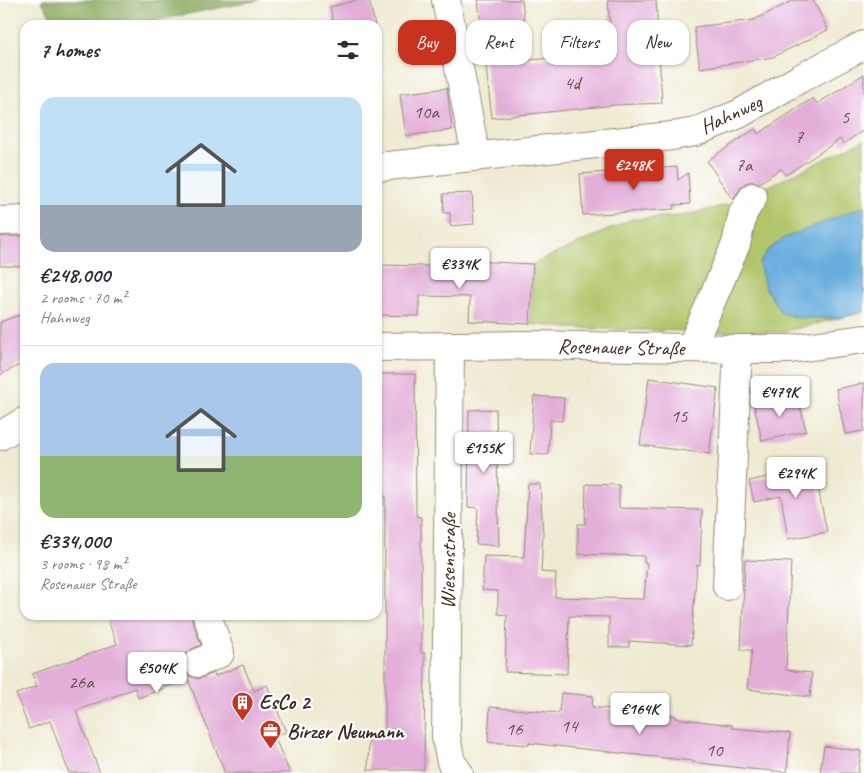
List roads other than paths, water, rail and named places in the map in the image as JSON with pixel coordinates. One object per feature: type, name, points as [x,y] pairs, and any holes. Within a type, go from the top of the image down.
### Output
[{"type":"street","points":[[446,0],[476,157]]},
{"type":"street","name":"Hahnweg","points":[[382,168],[695,132],[740,114],[799,79],[864,45]]},
{"type":"street","points":[[691,348],[736,244],[743,213],[753,197]]},
{"type":"street","points":[[0,221],[20,220]]},
{"type":"street","name":"Rosenauer Straße","points":[[382,347],[528,345],[790,349],[864,339]]},
{"type":"street","name":"Wiesenstraße","points":[[450,346],[446,737],[451,762],[458,773]]},
{"type":"street","points":[[727,586],[738,349]]},
{"type":"street","points":[[0,436],[20,424]]},
{"type":"street","points":[[198,663],[220,654],[209,620]]},
{"type":"water","points":[[864,206],[864,312],[840,318],[800,318],[781,313],[765,287],[759,264],[767,251],[784,238]]},
{"type":"place","name":"EsCo 2","points":[[243,721]]},
{"type":"place","name":"Birzer Neumann","points":[[271,750]]}]
